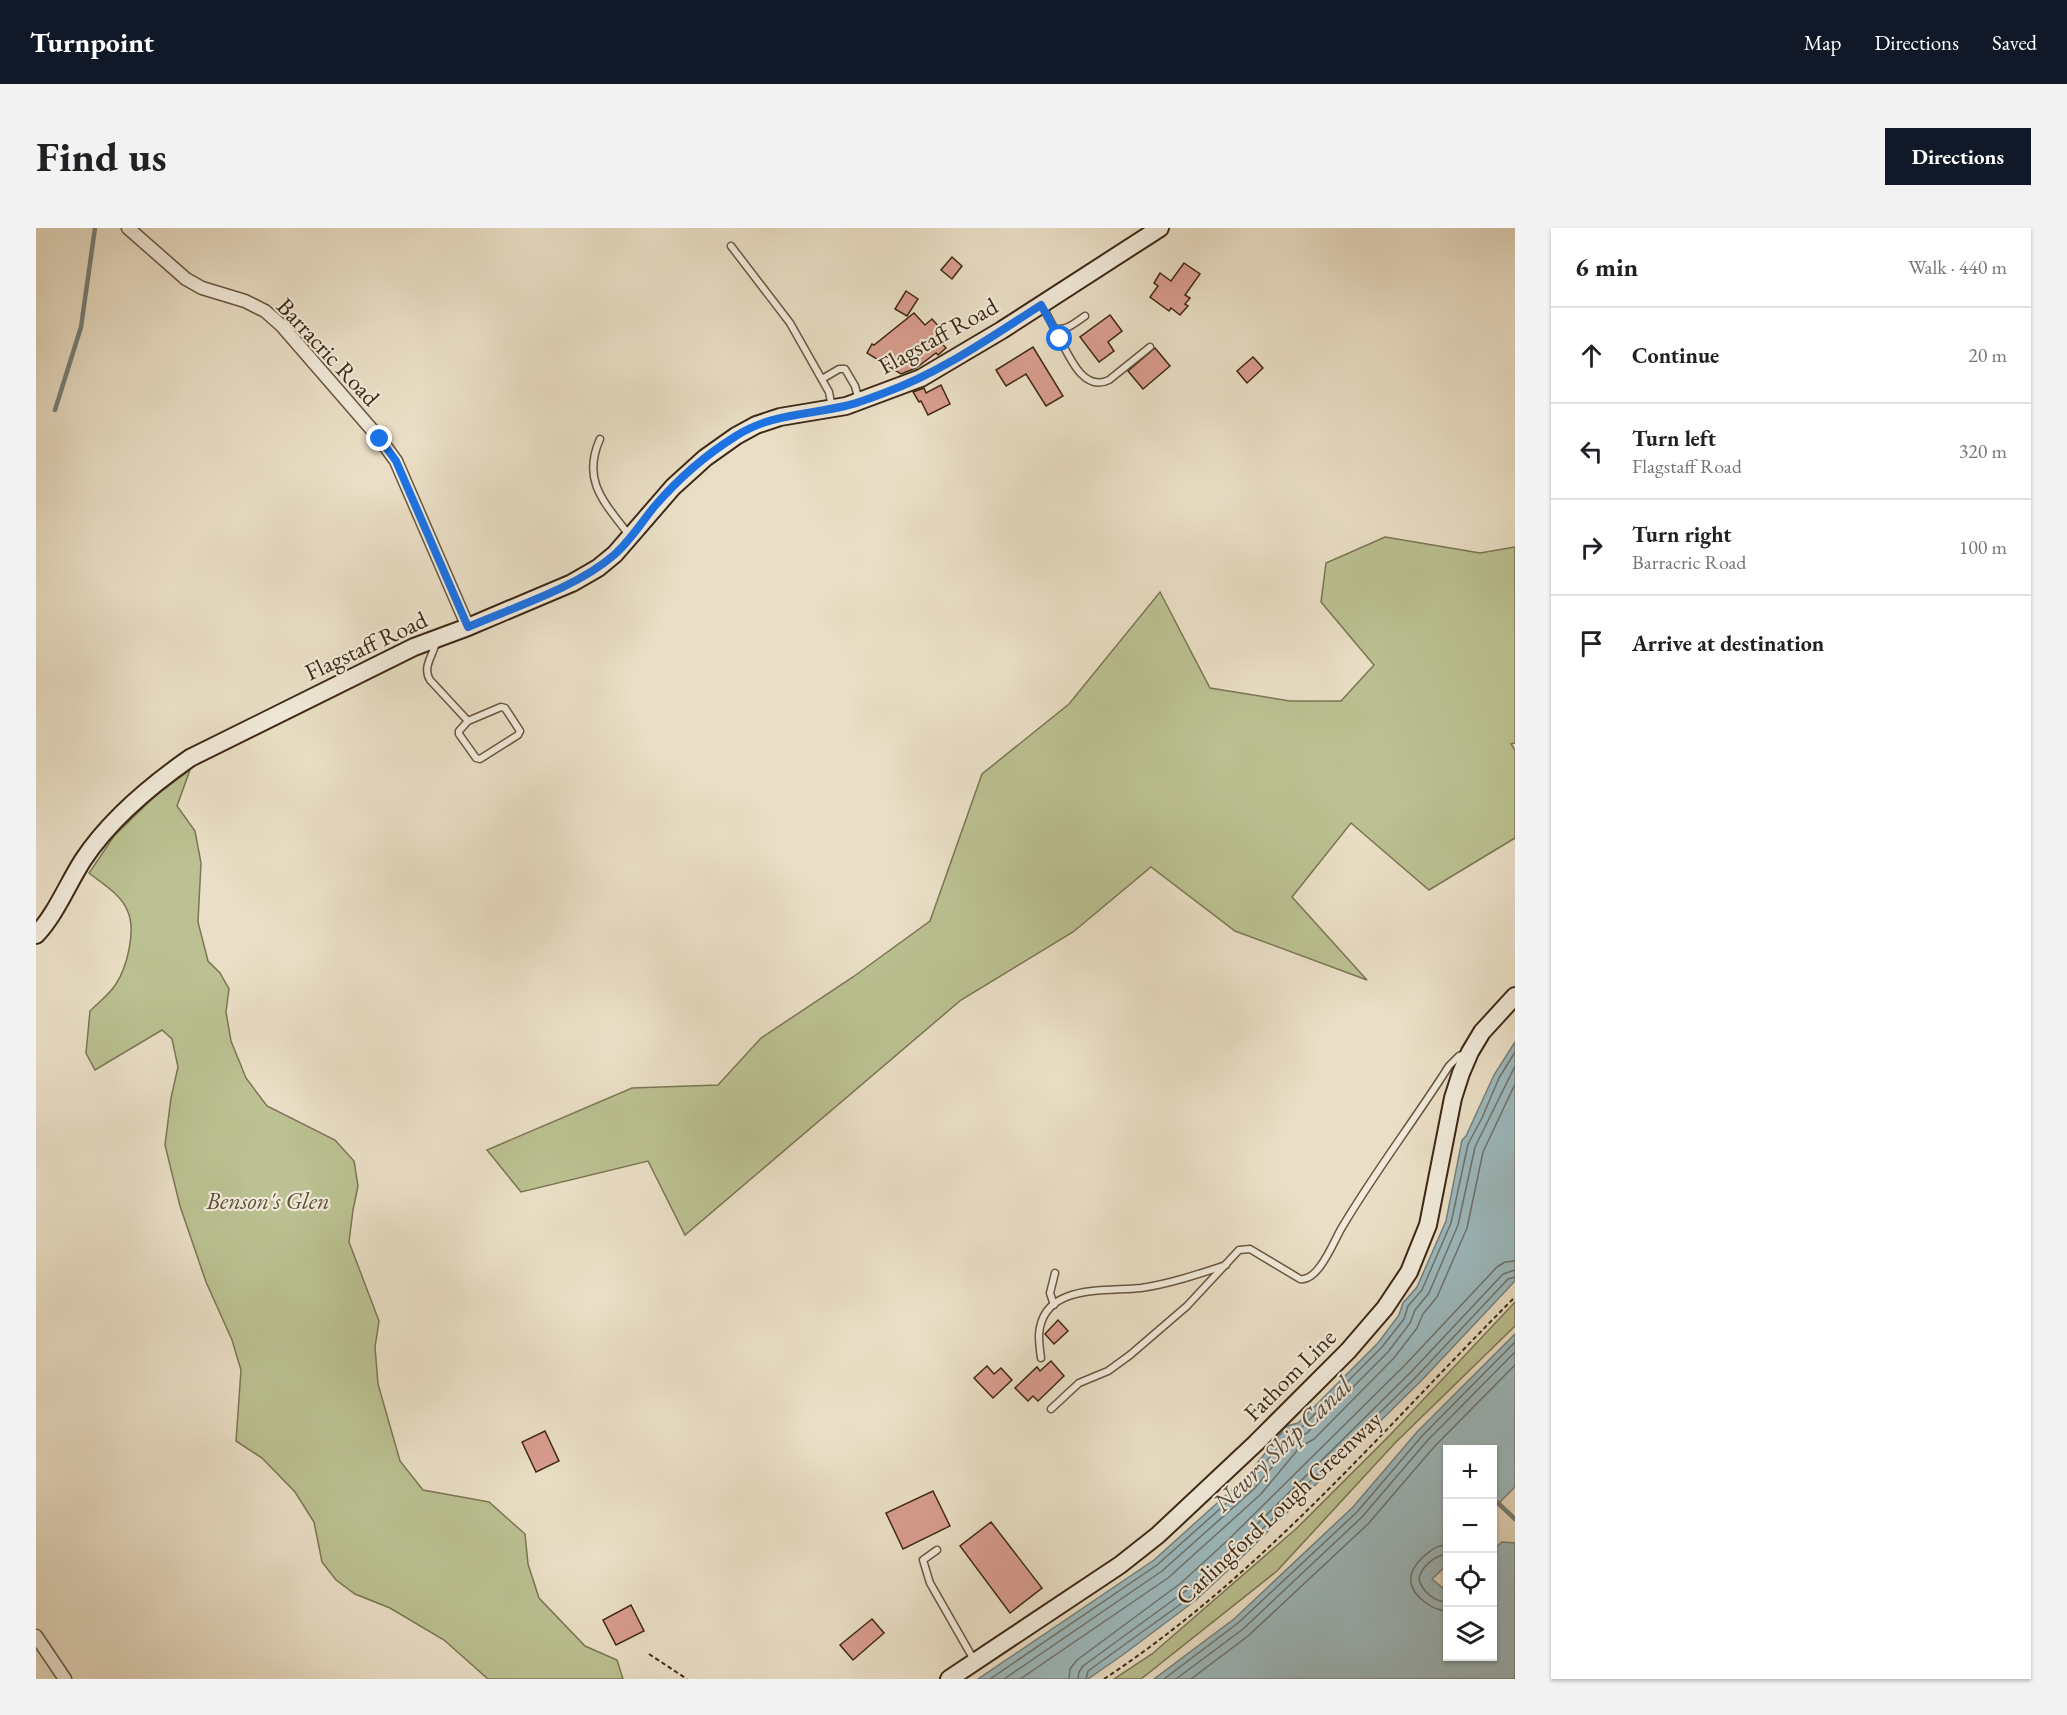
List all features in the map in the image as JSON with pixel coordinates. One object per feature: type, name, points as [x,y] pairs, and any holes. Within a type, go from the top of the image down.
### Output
[{"type":"street","name":"Barracric Road","points":[[128,228],[186,279],[202,288],[245,301],[265,311],[282,326],[372,430],[396,461],[468,627]]},
{"type":"street","name":"Flagstaff Road","points":[[36,935],[42,930],[101,835],[162,777],[190,758],[414,646],[468,627],[572,583],[598,568],[631,538],[655,506],[673,487],[705,458],[736,436],[756,425],[780,417],[859,402],[921,378],[1041,305],[1160,228]]},
{"type":"street","name":"Fathom Line","points":[[950,1679],[1120,1565],[1158,1535],[1257,1443],[1348,1351],[1385,1308],[1408,1272],[1428,1225],[1453,1098],[1470,1052],[1482,1032],[1515,996]]},
{"type":"street","points":[[36,1636],[65,1679]]},
{"type":"lane","points":[[731,246],[790,324],[829,392],[832,408]]},
{"type":"lane","points":[[1041,305],[1078,372],[1088,381],[1104,383],[1150,347]]},
{"type":"lane","points":[[1054,328],[1064,329],[1085,316]]},
{"type":"lane","points":[[822,379],[838,369],[845,369],[855,386],[859,402]]},
{"type":"lane","points":[[600,439],[594,451],[591,469],[598,490],[631,538]]},
{"type":"lane","points":[[435,639],[436,644],[426,674],[468,721]]},
{"type":"lane","points":[[501,707],[505,708],[520,731],[518,735],[480,759],[476,758],[459,734],[468,721],[501,707]]},
{"type":"lane","points":[[1051,1409],[1079,1383],[1108,1371],[1130,1355],[1187,1306],[1239,1250],[1250,1249],[1300,1279],[1310,1278],[1320,1267],[1353,1209],[1449,1066],[1459,1056],[1470,1052]]},
{"type":"lane","points":[[1041,1358],[1039,1335],[1042,1319],[1054,1305],[1069,1296],[1094,1290],[1143,1288],[1227,1264]]},
{"type":"lane","points":[[1054,1305],[1050,1293],[1055,1273]]},
{"type":"lane","points":[[937,1550],[923,1560],[930,1583],[975,1663]]},
{"type":"path","name":"Carlingford Lough Greenway","points":[[1104,1679],[1134,1660],[1185,1620],[1318,1501],[1399,1419],[1443,1368],[1515,1297]]},
{"type":"path","points":[[650,1654],[687,1679]]},
{"type":"green space","points":[[1385,537],[1480,553],[1515,547],[1515,743],[1511,744],[1515,750],[1515,838],[1429,890],[1351,823],[1292,897],[1367,980],[1235,931],[1151,867],[1073,932],[961,1000],[685,1235],[648,1161],[521,1192],[487,1150],[632,1088],[718,1085],[761,1038],[853,977],[930,921],[982,774],[1069,704],[1160,592],[1210,688],[1290,701],[1341,701],[1374,665],[1321,602],[1326,563]]},
{"type":"green space","name":"Benson's Glen","points":[[190,770],[177,806],[195,831],[201,863],[198,922],[208,961],[220,973],[229,989],[226,1012],[231,1041],[246,1078],[267,1106],[335,1140],[354,1161],[358,1186],[349,1242],[379,1321],[375,1347],[378,1384],[400,1461],[423,1490],[489,1502],[525,1534],[528,1564],[539,1598],[585,1646],[617,1660],[623,1679],[488,1679],[444,1640],[390,1608],[355,1594],[336,1580],[322,1562],[314,1522],[295,1492],[262,1458],[236,1441],[241,1370],[232,1340],[206,1282],[180,1206],[165,1145],[171,1098],[178,1067],[172,1039],[162,1030],[95,1070],[86,1053],[90,1011],[111,991],[120,977],[131,939],[130,920],[125,906],[112,890],[89,873],[114,836],[155,796]]},
{"type":"green space","points":[[1515,1302],[1515,1326],[1395,1443],[1277,1571],[1141,1679],[1114,1679],[1152,1654],[1297,1528],[1390,1435]]},
{"type":"water","name":"Newry Ship Canal","points":[[1515,1042],[1515,1281],[1421,1381],[1243,1556],[1196,1600],[1124,1654],[1088,1679],[978,1679],[1154,1560],[1245,1478],[1287,1426],[1298,1423],[1378,1343],[1399,1315],[1403,1303],[1417,1287],[1446,1221],[1462,1140],[1466,1136],[1494,1075]]},
{"type":"water","points":[[1515,1334],[1515,1487],[1497,1505],[1497,1445],[1443,1445],[1443,1569],[1432,1579],[1443,1588],[1443,1661],[1497,1661],[1497,1546],[1502,1542],[1515,1543],[1515,1679],[1154,1679],[1234,1619],[1353,1507],[1417,1432]]},
{"type":"building","points":[[952,257],[962,266],[952,279],[941,270]]},
{"type":"building","points":[[1184,263],[1200,274],[1185,295],[1190,298],[1185,304],[1188,306],[1180,315],[1171,308],[1169,311],[1150,297],[1158,286],[1154,283],[1160,273],[1171,281]]},
{"type":"building","points":[[906,291],[918,299],[907,316],[895,309]]},
{"type":"building","points":[[914,313],[925,325],[932,319],[942,330],[935,336],[946,348],[916,368],[901,374],[867,353],[872,344],[874,345]]},
{"type":"building","points":[[1110,315],[1122,331],[1108,342],[1114,351],[1099,362],[1080,337]]},
{"type":"building","points":[[1033,347],[1063,396],[1046,406],[1026,374],[1006,386],[996,370]]},
{"type":"building","points":[[1155,348],[1170,366],[1143,389],[1128,371]]},
{"type":"building","points":[[1253,357],[1263,368],[1247,383],[1237,371]]},
{"type":"building","points":[[941,385],[950,404],[928,415],[913,392],[924,388],[926,393]]},
{"type":"building","points":[[1058,1320],[1068,1331],[1054,1344],[1045,1334]]},
{"type":"building","points":[[1051,1361],[1064,1376],[1038,1401],[1033,1396],[1028,1401],[1015,1388],[1037,1367],[1040,1371]]},
{"type":"building","points":[[987,1366],[994,1374],[1001,1368],[1012,1380],[993,1398],[974,1378]]},
{"type":"building","points":[[545,1431],[559,1461],[536,1472],[522,1442]]},
{"type":"building","points":[[933,1491],[950,1526],[903,1549],[886,1513]]},
{"type":"building","points":[[991,1522],[1042,1588],[1010,1613],[960,1546]]},
{"type":"building","points":[[631,1605],[644,1631],[616,1645],[603,1620]]},
{"type":"building","points":[[872,1619],[884,1633],[853,1660],[840,1645]]},
{"type":"waterway","points":[[55,410],[81,327],[95,228]]},
{"type":"waterway","points":[[1498,1503],[1515,1519]]},
{"type":"route","points":[[380,439],[396,461],[468,627],[572,583],[598,568],[631,538],[655,506],[705,458],[756,425],[780,417],[846,406],[921,378],[1041,305],[1060,339]]}]
